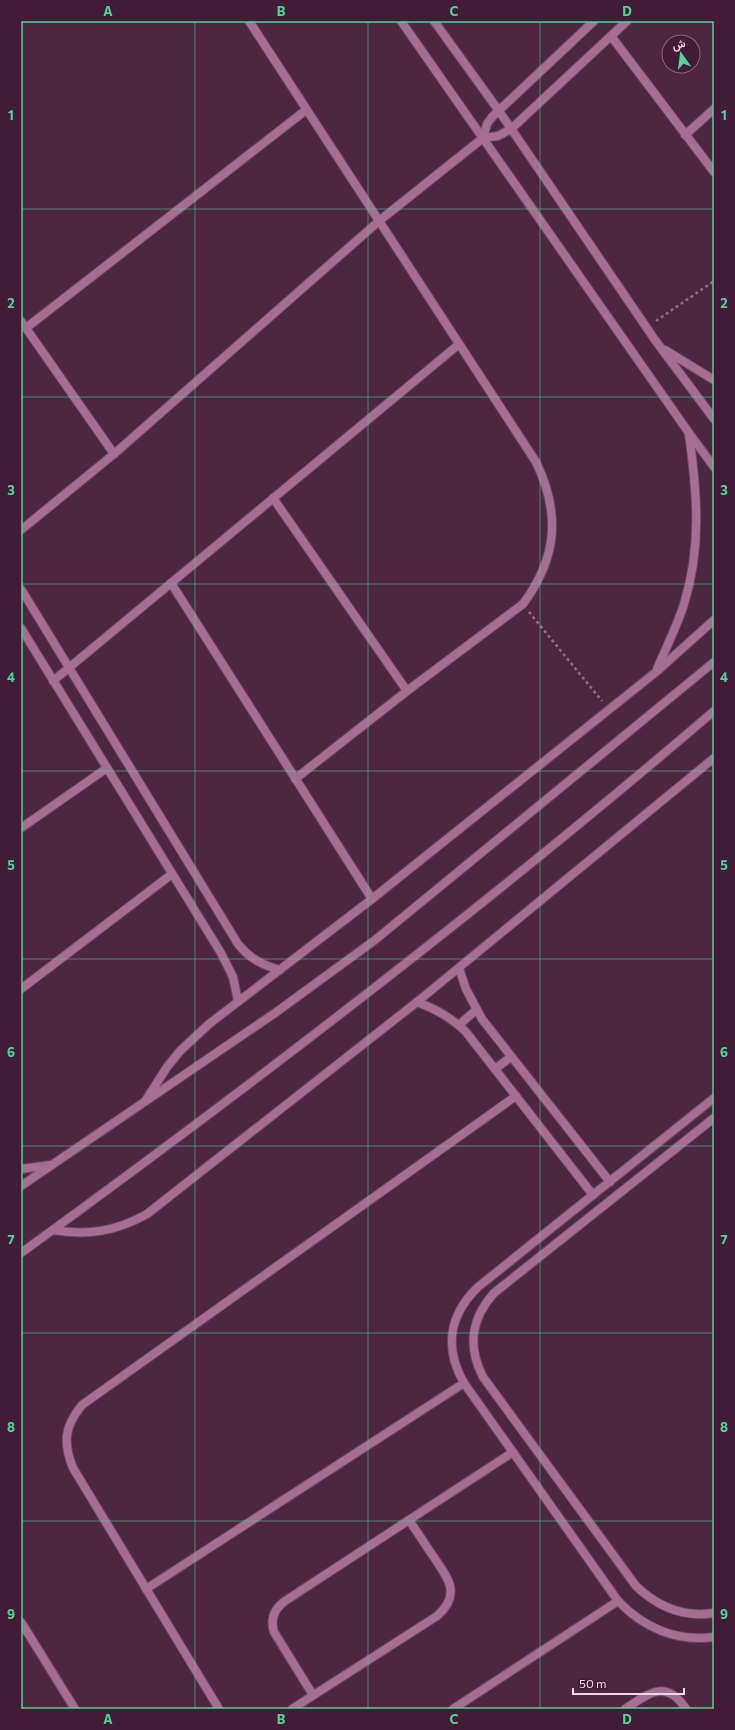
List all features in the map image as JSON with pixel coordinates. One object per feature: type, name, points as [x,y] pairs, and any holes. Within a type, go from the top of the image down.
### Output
[{"type":"street","points":[[249,21],[536,462],[550,497],[552,529],[549,554],[543,572],[534,589],[523,604],[407,691],[295,779]]},
{"type":"street","points":[[401,21],[714,467]]},
{"type":"street","points":[[434,21],[499,111],[661,348],[714,419]]},
{"type":"street","points":[[483,138],[487,124],[499,111],[594,21]]},
{"type":"street","points":[[21,530],[114,454],[379,221],[483,138],[498,136],[511,129],[627,21]]},
{"type":"street","points":[[611,36],[714,172]]},
{"type":"street","points":[[685,135],[714,109]]},
{"type":"street","points":[[26,328],[306,110]]},
{"type":"street","points":[[21,321],[114,454]]},
{"type":"street","points":[[53,681],[458,344]]},
{"type":"street","points":[[661,348],[714,380]]},
{"type":"street","points":[[656,672],[676,627],[684,603],[695,554],[697,505],[689,433]]},
{"type":"street","points":[[273,498],[407,691]]},
{"type":"street","points":[[171,583],[372,899]]},
{"type":"street","points":[[21,589],[238,944],[250,957],[259,963],[280,970]]},
{"type":"street","points":[[146,1100],[167,1067],[180,1051],[209,1024],[372,899],[656,672],[714,620]]},
{"type":"street","points":[[21,628],[228,965],[233,977],[238,1001]]},
{"type":"street","points":[[21,1186],[276,1013],[375,940],[714,662]]},
{"type":"street","points":[[21,1253],[259,1077],[402,967],[595,811],[714,711]]},
{"type":"street","points":[[53,1230],[81,1234],[95,1233],[122,1226],[147,1214],[417,1002],[714,758]]},
{"type":"street","points":[[21,828],[107,768]]},
{"type":"street","points":[[21,989],[172,874]]},
{"type":"street","points":[[459,968],[466,989],[476,1010],[511,1057],[610,1182]]},
{"type":"street","points":[[417,1002],[439,1011],[459,1025],[473,1040],[591,1198],[597,1211]]},
{"type":"street","points":[[459,1025],[476,1010]]},
{"type":"street","points":[[495,1069],[511,1057]]},
{"type":"street","points":[[219,1709],[73,1468],[68,1456],[66,1442],[68,1428],[73,1416],[82,1405],[516,1096]]},
{"type":"street","points":[[714,1098],[478,1287],[462,1304],[457,1315],[452,1338],[454,1361],[464,1383],[618,1601],[630,1613],[657,1630],[688,1638],[714,1637]]},
{"type":"street","points":[[714,1118],[494,1294],[486,1302],[480,1312],[473,1333],[475,1356],[483,1377],[636,1586],[645,1595],[667,1608],[693,1614],[714,1613]]},
{"type":"street","points":[[21,1169],[51,1165]]},
{"type":"street","points":[[146,1589],[464,1383]]},
{"type":"street","points":[[313,1695],[274,1632],[272,1620],[276,1609],[285,1601],[513,1452]]},
{"type":"street","points":[[292,1709],[437,1616],[447,1604],[451,1590],[447,1575],[409,1520]]},
{"type":"street","points":[[453,1709],[618,1601]]},
{"type":"street","points":[[21,1622],[74,1709]]},
{"type":"street","points":[[625,1709],[648,1694],[659,1691],[665,1691],[675,1696],[686,1709]]},
{"type":"path","points":[[647,327],[714,281]]},
{"type":"path","points":[[523,604],[609,709]]}]
